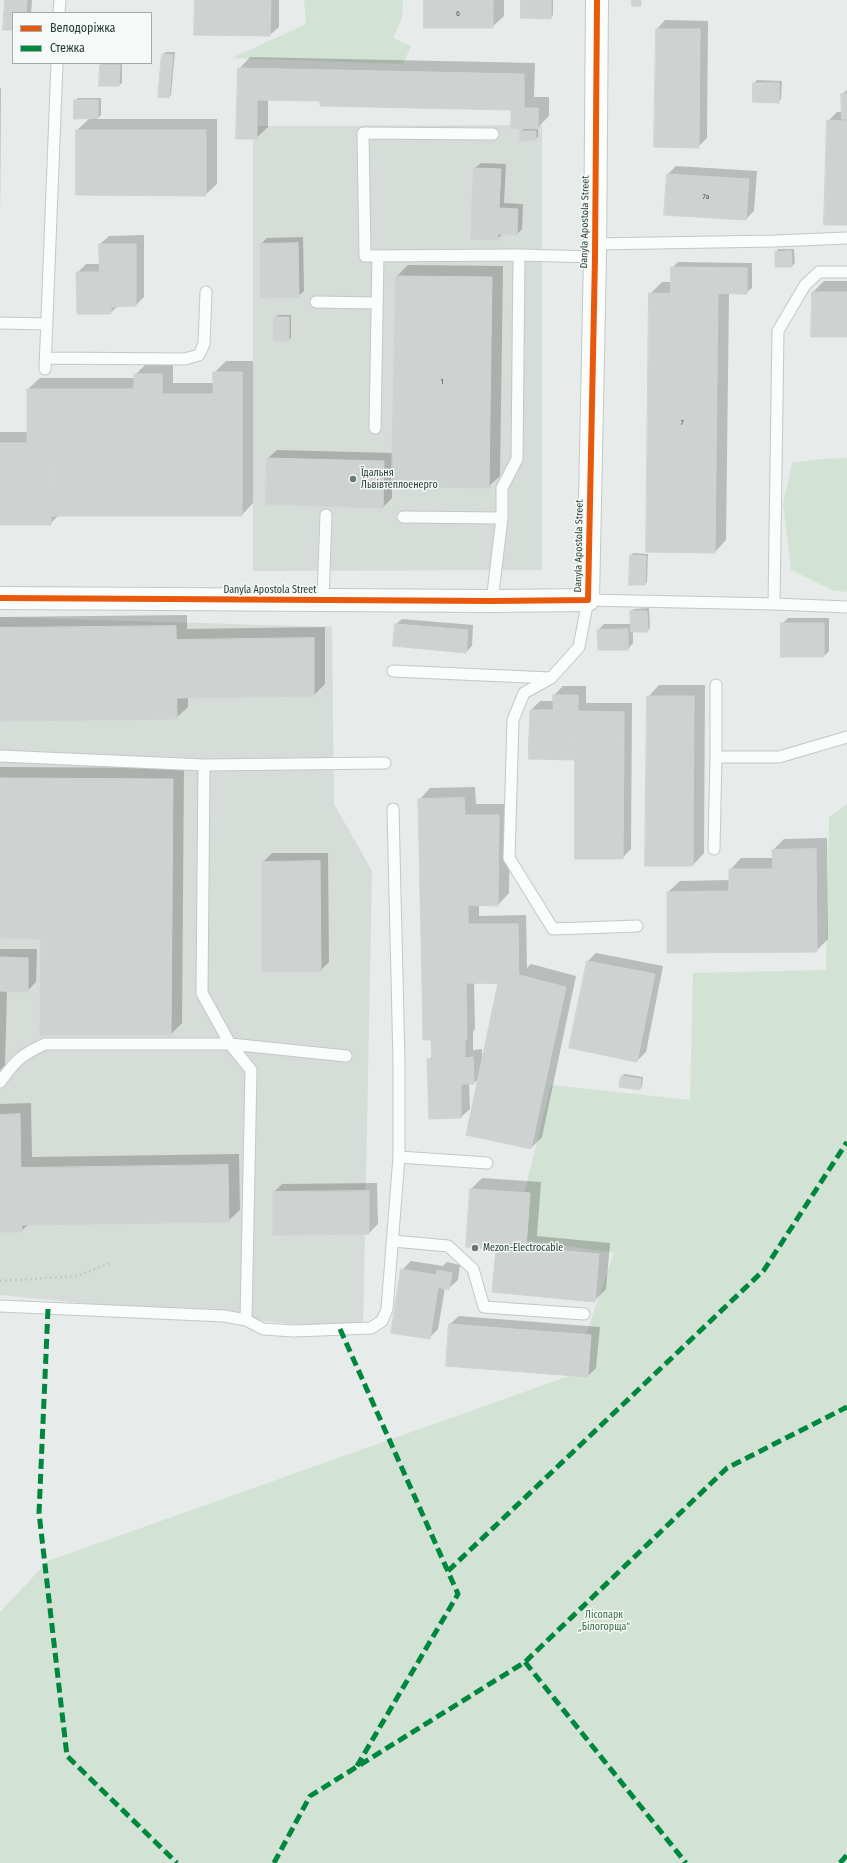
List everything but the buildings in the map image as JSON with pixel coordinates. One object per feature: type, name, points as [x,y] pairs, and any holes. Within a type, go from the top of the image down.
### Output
[{"type":"street","name":"Danyla Apostola Street","points":[[0,598],[492,601],[588,600],[595,251],[597,0]]},
{"type":"lane","points":[[59,12],[60,0]]},
{"type":"lane","points":[[57,64],[45,364],[185,359],[199,355],[204,344],[206,292]]},
{"type":"lane","points":[[493,134],[363,133],[365,256],[519,255],[847,238]]},
{"type":"lane","points":[[492,601],[502,518],[502,488],[517,459],[519,255]]},
{"type":"lane","points":[[375,428],[378,256]]},
{"type":"lane","points":[[774,604],[778,331],[805,285],[819,272],[847,272]]},
{"type":"lane","points":[[316,302],[377,303]]},
{"type":"lane","points":[[0,323],[47,324]]},
{"type":"lane","points":[[323,600],[326,514]]},
{"type":"lane","points":[[403,517],[502,518]]},
{"type":"lane","points":[[638,926],[553,929],[509,858],[513,720],[524,693],[552,678],[579,647],[588,600],[847,607]]},
{"type":"lane","points":[[393,671],[552,678]]},
{"type":"lane","points":[[714,849],[716,685]]},
{"type":"lane","points":[[716,757],[779,757],[847,737]]},
{"type":"lane","points":[[0,756],[204,765],[385,763]]},
{"type":"lane","points":[[204,765],[202,994],[230,1044],[251,1070],[246,1320]]},
{"type":"lane","points":[[0,1306],[224,1316],[246,1320],[264,1329],[294,1331],[371,1328],[382,1321],[387,1309],[400,1157],[393,809]]},
{"type":"lane","points":[[0,1082],[15,1061],[28,1052],[45,1044],[230,1044],[346,1056]]},
{"type":"lane","points":[[400,1157],[487,1163]]},
{"type":"lane","points":[[393,1241],[448,1246],[473,1269],[484,1307],[584,1314]]},
{"type":"path","points":[[0,1281],[78,1276],[110,1263]]},
{"type":"shaded area","points":[[542,125],[542,570],[253,571],[253,126]]},
{"type":"shaded area","points":[[0,617],[332,627],[334,804],[372,871],[363,1331],[0,1295]]},
{"type":"green space","points":[[304,0],[403,0],[402,18],[393,38],[411,46],[403,64],[232,58],[306,24]]},
{"type":"green space","points":[[847,458],[847,592],[832,590],[791,570],[783,504],[792,463],[822,459]]},
{"type":"green space","name":"Лісопарк „Білогорща“","points":[[847,804],[847,1863],[0,1863],[0,1612],[48,1561],[572,1375],[614,1253],[513,1238],[551,1085],[690,1100],[693,973],[826,970],[829,817]]},
{"type":"marked path","points":[[448,1571],[764,1270],[847,1142]]},
{"type":"marked path","points":[[48,1309],[39,1513],[67,1756],[177,1863]]},
{"type":"marked path","points":[[340,1329],[458,1594],[357,1766]]},
{"type":"marked path","points":[[274,1863],[310,1796],[525,1662],[727,1468],[847,1407]]},
{"type":"marked path","points":[[525,1662],[686,1863]]},
{"type":"marked path","points":[[840,1863],[847,1855]]},
{"type":"cycle path","points":[[0,598],[492,601],[588,600],[595,257],[597,0]]},
{"type":"place","name":"Їдальня Львівтеплоенерго","points":[[353,479]]},
{"type":"place","name":"Mezon-Electrocable","points":[[475,1248]]}]
